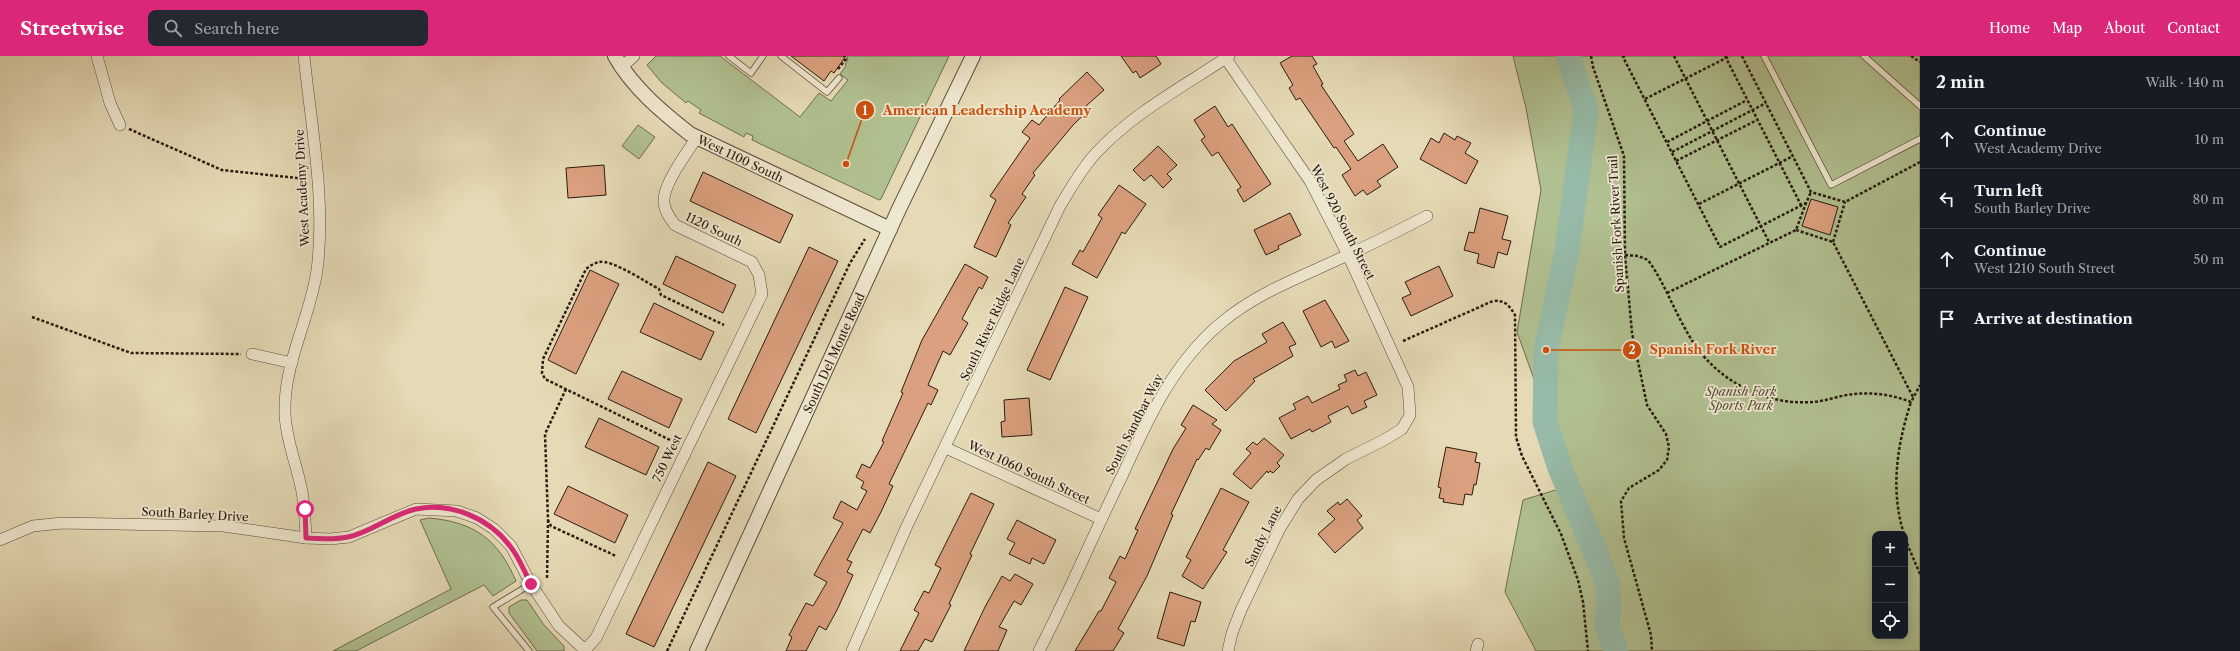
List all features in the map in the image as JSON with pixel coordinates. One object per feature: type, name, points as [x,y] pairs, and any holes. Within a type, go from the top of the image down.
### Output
[{"type":"street","points":[[97,56],[110,103],[120,125]]},
{"type":"street","name":"West Academy Drive","points":[[304,56],[317,180],[320,243],[312,296],[286,387],[285,414],[289,448],[301,486],[305,509],[306,538]]},
{"type":"street","points":[[618,62],[634,56]]},
{"type":"street","name":"South Del Monte Road","points":[[697,651],[890,229],[972,56]]},
{"type":"street","name":"West 920 South Street","points":[[1226,57],[1310,181],[1348,255],[1408,387],[1410,415]]},
{"type":"street","name":"South River Ridge Lane","points":[[852,651],[906,528],[946,448],[1060,206],[1095,153],[1119,131],[1226,57]]},
{"type":"street","name":"West 1100 South","points":[[618,62],[662,112],[697,137],[890,229]]},
{"type":"street","name":"1120 South","points":[[697,137],[666,188],[664,202],[667,214],[675,225],[752,262],[759,275]]},
{"type":"street","name":"South Sandbar Way","points":[[1039,651],[1061,608],[1149,418],[1171,379],[1196,347],[1220,324],[1247,304],[1273,289],[1348,255],[1427,216]]},
{"type":"street","name":"750 West","points":[[585,651],[596,638],[762,294],[759,275]]},
{"type":"street","points":[[252,354],[292,363]]},
{"type":"street","name":"Sandy Lane","points":[[1228,651],[1232,633],[1241,610],[1280,528],[1298,499],[1316,480],[1346,459],[1402,429],[1410,415]]},
{"type":"street","name":"West 1060 South Street","points":[[946,448],[1101,519]]},
{"type":"street","name":"South Barley Drive","points":[[0,540],[33,526],[62,522],[223,526],[306,538],[330,539],[349,537],[416,509],[458,511],[477,518],[494,529],[510,546],[531,584],[559,626],[585,651]]},
{"type":"lane","points":[[729,56],[751,73],[763,56]]},
{"type":"lane","points":[[781,56],[828,92],[840,78]]},
{"type":"lane","points":[[1764,56],[1831,185],[1920,139]]},
{"type":"lane","points":[[1864,56],[1920,106]]},
{"type":"lane","points":[[529,651],[493,607],[531,584]]},
{"type":"path","name":"Spanish Fork River Trail","points":[[1591,56],[1593,67],[1624,156],[1625,255],[1632,333],[1647,404],[1666,434],[1669,447],[1667,460],[1659,470],[1629,488],[1621,501],[1624,538],[1651,635],[1652,651]]},
{"type":"path","points":[[1625,56],[1623,57],[1720,247],[1806,203]]},
{"type":"path","points":[[1674,56],[1768,242]]},
{"type":"path","points":[[1645,99],[1725,57],[1730,56]]},
{"type":"path","points":[[1742,56],[1811,192],[1845,202],[1920,162]]},
{"type":"path","points":[[1911,56],[1920,62]]},
{"type":"path","points":[[1725,57],[1801,205]]},
{"type":"path","points":[[1667,142],[1747,100]]},
{"type":"path","points":[[1672,152],[1766,103]]},
{"type":"path","points":[[1676,161],[1757,120]]},
{"type":"path","points":[[120,125],[222,170],[317,180]]},
{"type":"path","points":[[1699,204],[1793,156]]},
{"type":"path","points":[[1796,230],[1811,192]]},
{"type":"path","points":[[1845,202],[1833,242],[1913,398]]},
{"type":"path","points":[[1666,293],[1768,242],[1796,230],[1833,242]]},
{"type":"path","points":[[667,651],[850,263],[865,239]]},
{"type":"path","points":[[1625,255],[1638,256],[1648,260],[1696,348],[1719,372],[1745,388],[1769,397],[1789,401],[1812,402],[1853,394],[1868,393],[1898,397],[1911,402]]},
{"type":"path","points":[[670,440],[545,379],[542,365],[586,269],[600,261],[606,262],[659,290],[662,296],[724,325]]},
{"type":"path","points":[[1403,341],[1493,301],[1500,300],[1510,305],[1515,315],[1516,437],[1522,456],[1561,534],[1578,580],[1584,602],[1588,651]]},
{"type":"path","points":[[32,317],[131,353],[252,354]]},
{"type":"path","points":[[1903,531],[1896,490],[1902,429],[1911,402],[1920,385]]},
{"type":"path","points":[[548,578],[548,520],[545,434],[566,389]]},
{"type":"path","points":[[548,520],[551,526],[616,556]]},
{"type":"path","points":[[1908,546],[1920,574]]},
{"type":"green space","points":[[656,56],[720,56],[800,117],[819,93],[831,101],[848,80],[840,74],[846,66],[845,64],[848,60],[847,56],[949,56],[881,199],[879,200],[752,140],[753,136],[746,133],[744,137],[699,113],[701,110],[688,101],[686,103],[662,83],[647,65]]},
{"type":"green space","name":"Spanish Fork Sports Park","points":[[1513,56],[1920,56],[1920,651],[1536,651],[1505,592],[1523,500],[1575,484],[1556,440],[1517,332],[1541,190],[1526,108]]},
{"type":"green space","points":[[638,125],[655,137],[639,159],[622,146]]},
{"type":"green space","points":[[429,518],[459,524],[483,535],[501,554],[516,581],[493,596],[484,585],[356,651],[333,651],[451,589],[420,520]]},
{"type":"green space","points":[[521,600],[527,600],[544,625],[564,646],[564,651],[537,651],[509,613],[509,607]]},
{"type":"building","points":[[791,56],[846,56],[834,73],[831,71],[824,81]]},
{"type":"building","points":[[1121,56],[1156,56],[1161,64],[1140,78],[1136,71],[1133,73]]},
{"type":"building","points":[[1292,56],[1312,56],[1317,64],[1313,66],[1323,84],[1321,85],[1354,134],[1344,141],[1358,161],[1383,144],[1398,167],[1377,181],[1381,186],[1367,195],[1363,190],[1355,196],[1342,175],[1351,169],[1336,147],[1334,148],[1300,98],[1296,100],[1289,88],[1293,85],[1280,63]]},
{"type":"building","points":[[1087,72],[1104,90],[1086,106],[1090,109],[1074,124],[1033,173],[1035,175],[1022,194],[1026,197],[1008,223],[1011,225],[996,257],[974,247],[996,200],[990,196],[1030,138],[1022,132],[1032,120],[1039,125],[1060,100],[1059,99]]},
{"type":"building","points":[[1215,106],[1228,127],[1232,124],[1271,184],[1244,202],[1237,190],[1241,187],[1218,152],[1212,156],[1201,140],[1205,137],[1194,120]]},
{"type":"building","points":[[1444,133],[1455,140],[1457,136],[1471,143],[1465,153],[1478,161],[1466,184],[1420,159],[1431,138],[1439,143]]},
{"type":"building","points":[[1158,146],[1177,165],[1167,174],[1172,179],[1163,188],[1151,175],[1144,181],[1133,170]]},
{"type":"building","points":[[604,165],[606,195],[568,198],[566,168]]},
{"type":"building","points":[[703,172],[793,215],[780,243],[690,201]]},
{"type":"building","points":[[1119,185],[1146,204],[1125,234],[1122,232],[1097,278],[1072,264],[1080,250],[1083,252],[1102,218],[1098,215]]},
{"type":"building","points":[[1811,199],[1838,207],[1830,235],[1802,226]]},
{"type":"building","points":[[1480,208],[1508,216],[1502,239],[1511,241],[1507,255],[1498,252],[1494,268],[1477,263],[1479,254],[1464,250],[1469,232],[1474,233]]},
{"type":"building","points":[[1290,213],[1301,235],[1278,246],[1279,249],[1266,255],[1254,230]]},
{"type":"building","points":[[809,247],[838,261],[756,433],[728,419]]},
{"type":"building","points":[[676,256],[736,285],[723,313],[663,284]]},
{"type":"building","points":[[965,264],[988,277],[982,289],[979,287],[962,319],[968,323],[950,355],[943,351],[928,385],[938,390],[931,405],[928,403],[889,484],[893,486],[881,512],[870,533],[863,529],[847,560],[852,562],[847,572],[853,575],[837,610],[826,630],[819,626],[806,651],[786,651],[792,637],[789,635],[806,603],[813,606],[827,582],[814,575],[843,523],[833,518],[841,501],[857,510],[867,491],[861,488],[864,482],[856,477],[862,464],[870,468],[884,442],[882,441],[903,393],[901,392],[922,340]]},
{"type":"building","points":[[1439,266],[1453,296],[1411,316],[1402,298],[1411,294],[1405,282]]},
{"type":"building","points":[[590,270],[619,284],[576,374],[548,360]]},
{"type":"building","points":[[1065,287],[1088,297],[1050,380],[1027,370]]},
{"type":"building","points":[[1325,300],[1349,341],[1335,348],[1332,341],[1321,347],[1303,311]]},
{"type":"building","points":[[654,303],[714,332],[701,360],[640,332]]},
{"type":"building","points":[[1283,322],[1296,344],[1289,347],[1293,356],[1253,379],[1255,381],[1226,411],[1205,390],[1234,361],[1267,342],[1262,334]]},
{"type":"building","points":[[1355,370],[1358,376],[1366,372],[1377,395],[1364,401],[1367,407],[1352,414],[1348,406],[1328,416],[1331,422],[1312,432],[1310,429],[1291,439],[1279,418],[1296,409],[1293,404],[1308,396],[1312,403],[1340,389],[1338,385],[1347,381],[1344,375]]},
{"type":"building","points":[[622,371],[682,399],[669,428],[608,399]]},
{"type":"building","points":[[1029,398],[1032,435],[1002,437],[1001,422],[1005,421],[1004,400]]},
{"type":"building","points":[[1193,405],[1217,420],[1212,424],[1221,430],[1209,450],[1206,448],[1198,460],[1197,459],[1171,514],[1173,515],[1147,576],[1118,629],[1124,633],[1113,651],[1075,651],[1099,611],[1101,611],[1116,582],[1109,578],[1120,556],[1125,559],[1138,530],[1135,529],[1173,449],[1186,428],[1181,425]]},
{"type":"building","points":[[599,418],[659,447],[646,475],[585,447]]},
{"type":"building","points":[[1264,438],[1284,455],[1277,463],[1280,466],[1273,473],[1270,471],[1268,473],[1267,471],[1251,489],[1233,474],[1251,453],[1246,449],[1253,442],[1257,445]]},
{"type":"building","points":[[1446,447],[1477,453],[1475,462],[1480,463],[1476,485],[1474,484],[1472,495],[1465,494],[1463,505],[1443,502],[1444,499],[1439,498],[1441,488],[1438,487]]},
{"type":"building","points":[[708,462],[736,476],[654,647],[626,634]]},
{"type":"building","points":[[568,486],[628,515],[615,543],[554,514]]},
{"type":"building","points":[[1221,488],[1249,502],[1223,550],[1227,552],[1203,589],[1182,576],[1191,560],[1186,557]]},
{"type":"building","points":[[971,493],[994,504],[970,554],[972,555],[949,604],[951,605],[932,642],[925,639],[918,651],[900,651],[919,613],[914,610],[924,591],[929,593],[941,568],[935,565]]},
{"type":"building","points":[[1347,499],[1362,516],[1357,520],[1363,528],[1335,553],[1318,534],[1335,519],[1327,511],[1338,502],[1340,505]]},
{"type":"building","points":[[1017,520],[1056,540],[1044,564],[1032,558],[1030,564],[1009,554],[1015,543],[1007,539]]},
{"type":"building","points":[[1015,574],[1033,584],[1021,605],[1014,601],[999,627],[1007,630],[998,651],[964,651],[1002,576],[1010,581]]},
{"type":"building","points":[[1170,592],[1201,602],[1195,622],[1191,621],[1184,646],[1157,638]]},
{"type":"waterway","points":[[1568,56],[1586,110],[1567,251],[1546,350],[1545,422],[1560,468],[1608,583],[1609,604],[1607,627],[1616,651]]},
{"type":"place","name":"American Leadership Academy","points":[[846,164]]},
{"type":"place","name":"Spanish Fork River","points":[[1546,350]]},
{"type":"route","points":[[305,509],[306,538],[330,539],[349,537],[416,509],[458,511],[477,518],[494,529],[510,546],[531,584]]}]
